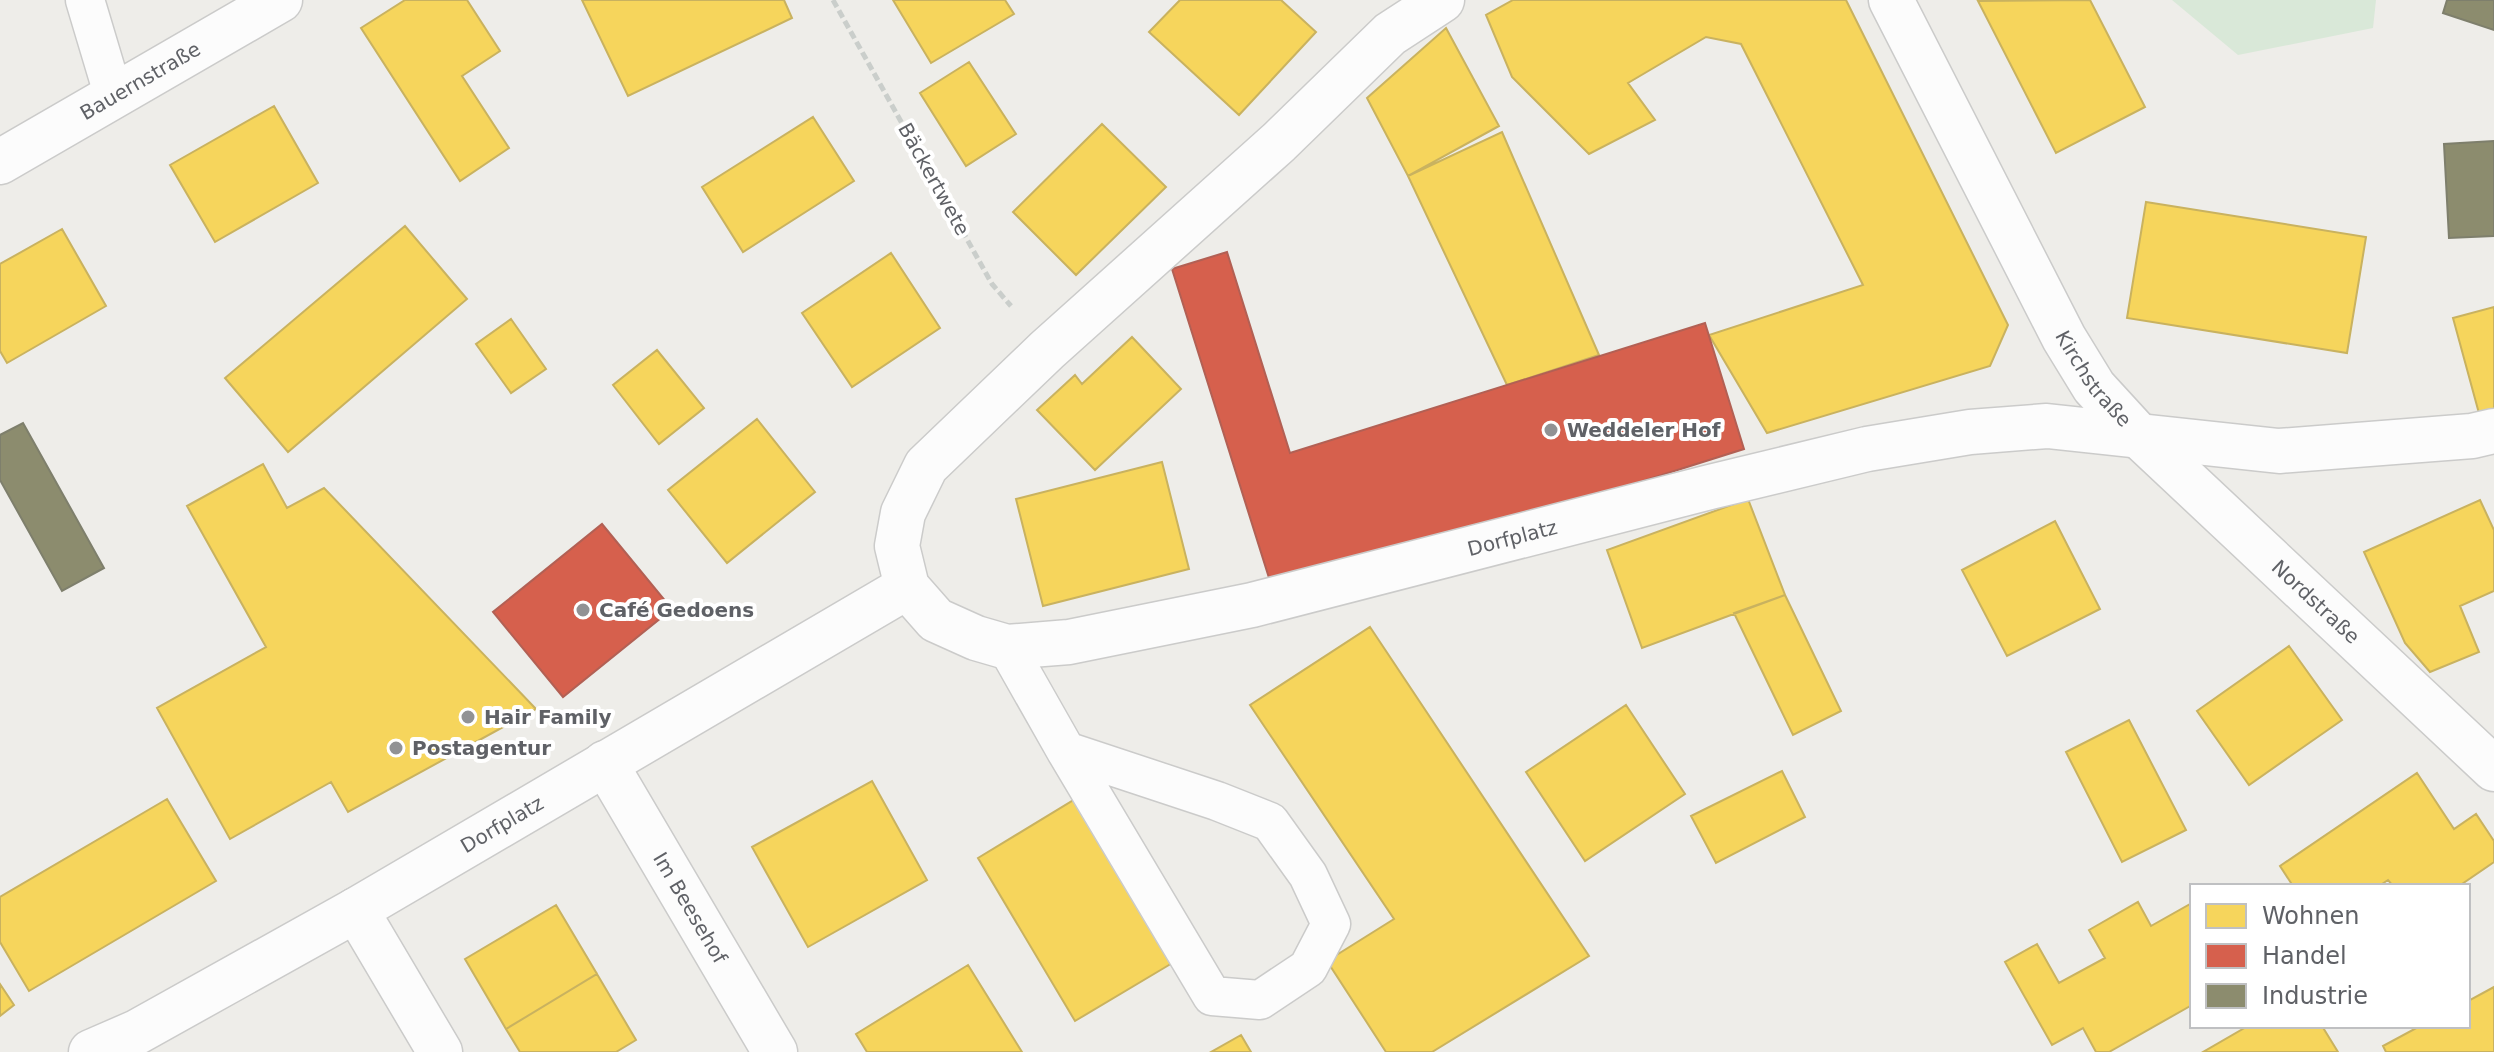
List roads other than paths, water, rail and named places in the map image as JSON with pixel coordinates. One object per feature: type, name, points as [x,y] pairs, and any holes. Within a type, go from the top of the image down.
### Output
[{"type":"street","name":"Bauernstraße","points":[[0,162],[280,0]]},
{"type":"street","name":"Dorfplatz","points":[[1442,0],[1390,34],[1279,142],[1047,350],[926,466],[903,513],[897,546],[907,587],[936,620],[976,638],[1007,647],[1069,642],[1252,605],[1695,490],[1867,449],[1970,432],[2047,426],[2138,435]]},
{"type":"street","name":"Kirchstraße","points":[[1891,0],[2064,338],[2094,387],[2138,435],[2279,451],[2472,436],[2494,431]]},
{"type":"street","name":"Nordstraße","points":[[2138,435],[2494,769]]},
{"type":"street","name":"Dorfplatz","points":[[91,1052],[137,1032],[356,910],[907,587]]},
{"type":"street","name":"Im Beesehof","points":[[605,763],[775,1052]]},
{"type":"street","points":[[356,910],[440,1052]]},
{"type":"lane","points":[[85,0],[114,97]]},
{"type":"lane","points":[[1007,647],[1066,751],[1212,996],[1260,1000],[1308,968],[1331,924],[1308,875],[1270,822],[1217,801],[1066,751]]},
{"type":"place","name":"Weddeler Hof","points":[[1551,430]]},
{"type":"place","name":"Café Gedoens","points":[[583,610]]},
{"type":"place","name":"Hair Family","points":[[468,717]]},
{"type":"place","name":"Postagentur","points":[[396,748]]}]
